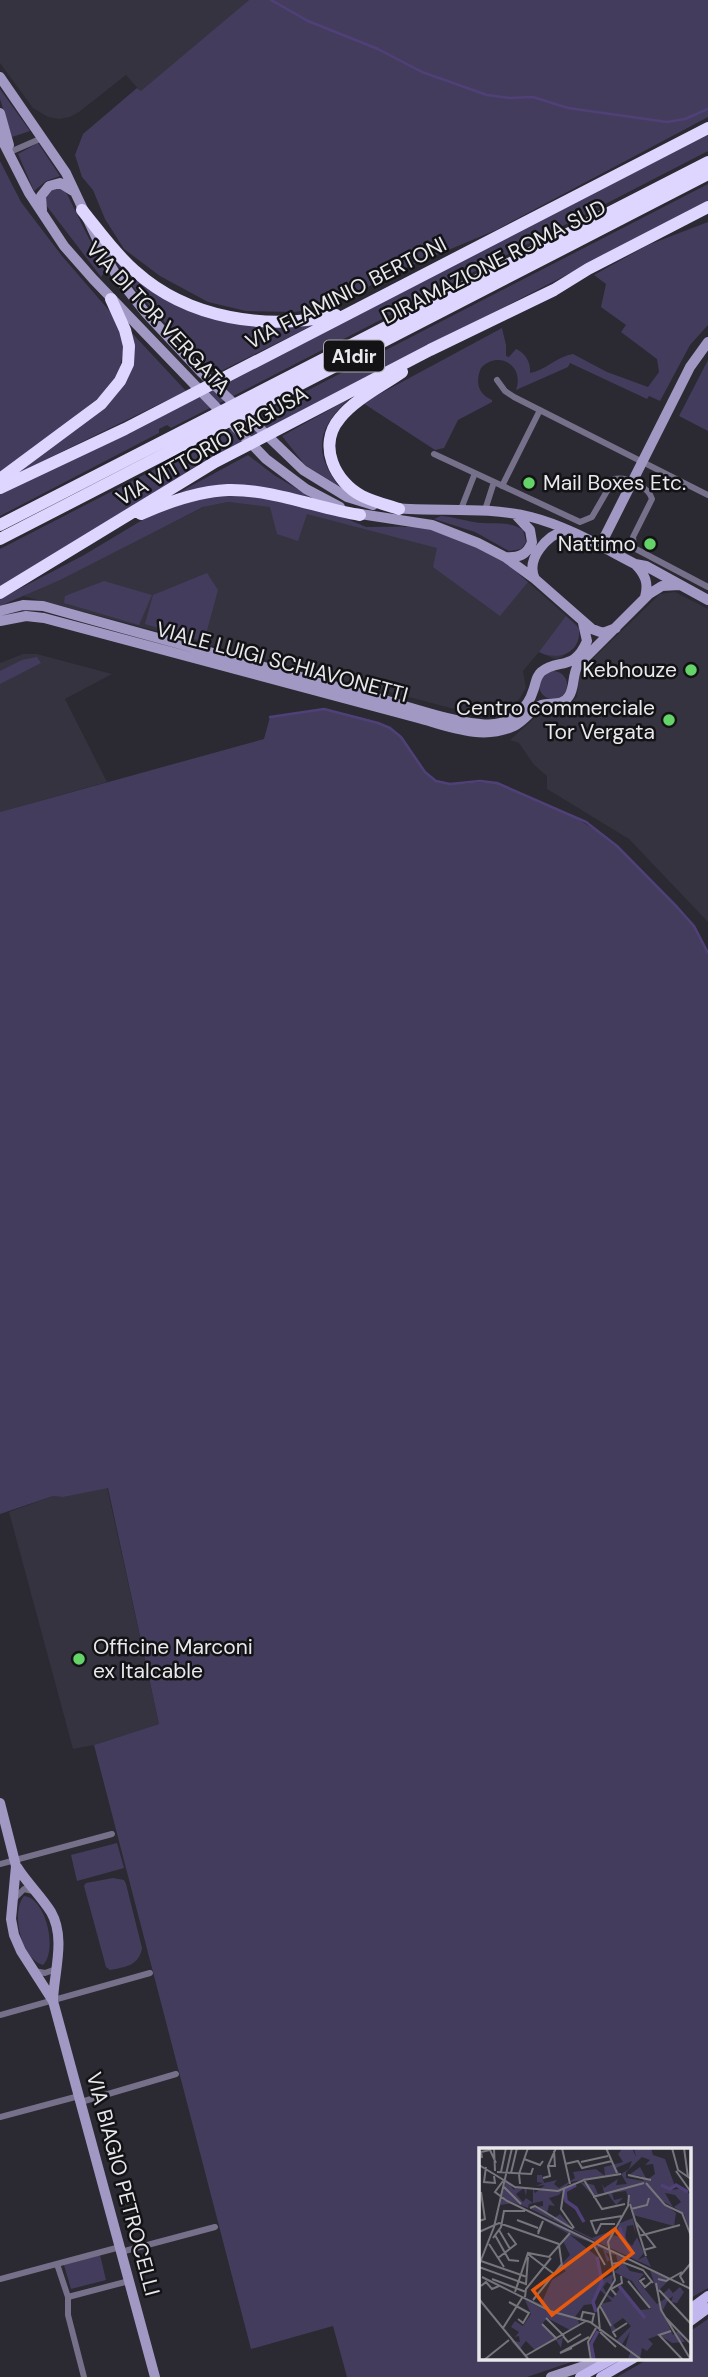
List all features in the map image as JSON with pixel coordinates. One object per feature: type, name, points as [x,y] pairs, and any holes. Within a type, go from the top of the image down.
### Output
[{"type":"highway","name":"VIA FLAMINIO BERTONI","points":[[0,488],[125,429],[708,128]]},
{"type":"highway","name":"DIRAMAZIONE ROMA SUD","points":[[0,525],[708,162]]},
{"type":"highway","name":"DIRAMAZIONE ROMA SUD","points":[[0,539],[708,174]]},
{"type":"highway","points":[[81,205],[136,273],[167,296],[198,310],[253,320],[291,321],[326,317],[369,303]]},
{"type":"highway","name":"VIA VITTORIO RAGUSA","points":[[0,593],[215,462],[430,350],[554,290],[588,269],[708,207]]},
{"type":"highway","points":[[0,479],[101,404],[120,381],[128,364],[129,346],[111,299]]},
{"type":"highway","points":[[399,509],[366,498],[340,478],[330,457],[332,434],[338,421],[348,410],[430,350]]},
{"type":"highway","points":[[108,528],[183,498],[227,490],[250,491],[360,515]]},
{"type":"main road","points":[[690,2309],[708,2296]]},
{"type":"main road","points":[[690,2321],[708,2308]]},
{"type":"main road","points":[[580,2377],[610,2360]]},
{"type":"main road","points":[[601,2377],[631,2360]]},
{"type":"street","name":"VIA DI TOR VERGATA","points":[[0,77],[66,173],[104,254],[126,289],[202,373],[303,470],[347,497],[375,506],[399,509],[485,510],[539,519],[635,564],[646,566],[708,600]]},
{"type":"street","name":"VIA DI TOR VERGATA","points":[[0,113],[8,156]]},
{"type":"street","name":"VIA DI TOR VERGATA","points":[[0,136],[29,193],[64,246],[111,299],[266,459],[319,496],[360,515],[439,527],[505,557],[535,579],[583,622]]},
{"type":"street","points":[[8,156],[42,138]]},
{"type":"street","points":[[47,219],[40,202],[43,192],[49,186],[58,183],[66,185],[81,205]]},
{"type":"street","points":[[600,546],[690,367],[708,342]]},
{"type":"street","points":[[497,380],[508,393],[708,495]]},
{"type":"street","points":[[502,486],[540,410]]},
{"type":"street","points":[[434,454],[576,521],[587,521],[614,478],[632,482],[648,490],[652,499],[632,542],[638,552],[708,587]]},
{"type":"street","points":[[461,509],[475,473]]},
{"type":"street","points":[[485,510],[494,482]]},
{"type":"street","points":[[505,557],[524,554],[532,541],[530,530],[514,514]]},
{"type":"street","points":[[535,579],[532,568],[536,557],[552,536],[566,530]]},
{"type":"street","points":[[635,564],[646,581],[645,597]]},
{"type":"street","points":[[583,622],[600,632],[615,628],[645,597],[662,586],[680,585]]},
{"type":"street","name":"VIALE LUIGI SCHIAVONETTI","points":[[0,611],[23,606],[43,606],[474,723],[495,724],[510,718],[528,703],[537,678],[543,671],[566,664],[582,650],[587,638],[583,622]]},
{"type":"street","points":[[17,617],[43,606]]},
{"type":"street","name":"VIALE LUIGI SCHIAVONETTI","points":[[0,621],[17,617],[44,618],[476,732],[510,728],[540,706],[559,704],[568,698],[576,668],[615,628]]},
{"type":"street","points":[[535,687],[537,696],[548,705]]},
{"type":"street","name":"VIA BIAGIO PETROCELLI","points":[[0,1803],[16,1863],[11,1919],[13,1932],[20,1951],[53,2001],[155,2377]]},
{"type":"street","points":[[0,1864],[16,1863],[112,1834]]},
{"type":"street","name":"VIA BIAGIO PETROCELLI","points":[[16,1863],[50,1910],[57,1927],[53,2001]]},
{"type":"street","points":[[14,1899],[24,1889],[35,1892]]},
{"type":"street","points":[[33,1970],[45,1973],[56,1969]]},
{"type":"street","points":[[0,2015],[150,1973]]},
{"type":"street","points":[[0,2117],[176,2074]]},
{"type":"street","points":[[0,2278],[215,2227]]},
{"type":"street","points":[[57,2264],[68,2297],[69,2319],[84,2377]]},
{"type":"street","points":[[68,2297],[129,2281]]},
{"type":"street","points":[[551,2377],[602,2360]]},
{"type":"shaded area","points":[[0,0],[249,0],[141,92],[126,75],[79,112],[59,119],[48,117],[33,108],[0,63]]},
{"type":"shaded area","points":[[249,0],[708,0],[708,117],[496,230],[403,269],[332,305],[295,312],[246,311],[208,302],[160,276],[124,249],[105,219],[93,190],[82,177],[75,155],[83,134],[137,88],[141,91]]},
{"type":"shaded area","points":[[0,89],[30,131],[12,137],[0,99]]},
{"type":"shaded area","points":[[708,135],[708,151],[171,428],[167,425],[159,429],[159,433],[0,516],[0,494]]},
{"type":"shaded area","points":[[38,143],[60,176],[46,181],[34,191],[18,154]]},
{"type":"shaded area","points":[[0,161],[21,202],[62,256],[113,315],[123,339],[123,352],[119,372],[105,393],[0,473]]},
{"type":"shaded area","points":[[708,184],[708,202],[232,447],[0,587],[0,549]]},
{"type":"shaded area","points":[[57,187],[68,196],[105,271],[101,277],[46,205],[48,190]]},
{"type":"shaded area","points":[[708,222],[708,325],[690,345],[660,401],[649,396],[647,399],[570,363],[568,367],[516,390],[517,373],[513,367],[502,360],[495,360],[481,368],[478,378],[481,391],[492,402],[458,420],[444,448],[435,450],[363,403],[502,328],[506,356],[509,357],[516,349],[525,355],[530,373],[573,354],[607,372],[648,387],[659,372],[657,359],[621,332],[626,325],[601,307],[606,284],[594,275],[648,245]]},
{"type":"shaded area","points":[[117,261],[148,287],[193,313],[206,317],[315,324],[217,373],[144,299]]},
{"type":"shaded area","points":[[131,332],[186,391],[16,474],[116,395]]},
{"type":"shaded area","points":[[708,360],[708,431],[679,416]]},
{"type":"shaded area","points":[[349,399],[331,420],[322,440],[325,462],[339,486],[305,465],[282,436]]},
{"type":"shaded area","points":[[248,455],[274,475],[317,501],[282,491],[248,486],[214,487],[178,493]]},
{"type":"shaded area","points":[[206,495],[264,496],[330,512],[366,527],[422,527],[470,543],[506,563],[528,582],[500,616],[433,567],[437,548],[307,514],[298,541],[277,534],[270,507],[228,502],[203,507],[60,580],[0,606],[0,599],[84,555],[154,513]]},
{"type":"shaded area","points":[[228,502],[330,512],[366,527],[402,526],[506,563],[577,625],[578,640],[562,657],[555,659],[539,652],[523,671],[526,688],[518,701],[503,713],[485,717],[23,596],[206,506]]},
{"type":"shaded area","points":[[441,516],[512,525],[523,530],[526,542],[521,549],[509,551],[475,532],[434,519]]},
{"type":"shaded area","points":[[207,573],[218,590],[206,634],[198,640],[145,624],[153,595]]},
{"type":"shaded area","points":[[104,581],[152,595],[139,625],[64,603],[65,596]]},
{"type":"shaded area","points":[[675,592],[708,609],[708,922],[629,839],[547,789],[547,776],[534,765],[519,743],[510,740],[541,712],[553,713],[565,709],[577,697],[579,676],[583,668],[660,594]]},
{"type":"shaded area","points":[[566,616],[579,628],[577,643],[573,649],[554,656],[539,652]]},
{"type":"shaded area","points":[[23,654],[37,654],[112,674],[65,699],[107,782],[0,812],[0,663]]},
{"type":"shaded area","points":[[37,657],[41,663],[0,684],[0,671],[22,660]]},
{"type":"shaded area","points":[[553,671],[563,675],[567,685],[563,695],[553,699],[543,695],[539,685],[543,675]]},
{"type":"shaded area","points":[[326,709],[377,722],[403,738],[426,773],[437,781],[450,784],[497,783],[574,817],[607,837],[677,907],[694,926],[708,953],[708,2288],[690,2298],[690,2148],[479,2148],[479,2360],[577,2360],[527,2377],[347,2377],[333,2326],[251,2349],[94,1745],[159,1724],[108,1488],[63,1497],[53,1496],[0,1514],[0,812],[264,739],[270,717]]},
{"type":"shaded area","points":[[107,1487],[159,1724],[73,1749],[9,1512],[53,1496],[63,1497]]},
{"type":"shaded area","points":[[117,1843],[124,1868],[77,1881],[71,1855]]},
{"type":"shaded area","points":[[113,1878],[124,1880],[126,1884],[142,1948],[135,1962],[110,1970],[106,1967],[84,1886],[86,1883]]},
{"type":"shaded area","points":[[24,1896],[32,1899],[44,1915],[49,1948],[43,1965],[29,1954],[20,1935],[18,1913]]},
{"type":"shaded area","points":[[100,2255],[106,2280],[71,2289],[64,2265]]},
{"type":"shaded area","points":[[708,2319],[708,2377],[617,2377],[647,2360],[690,2360],[690,2331]]},
{"type":"waterway","points":[[271,0],[308,21],[378,49],[422,72],[487,95],[533,97],[568,108],[667,122],[685,119],[708,109]]},
{"type":"waterway","points":[[270,717],[324,709],[378,723],[401,737],[425,772],[436,781],[450,784],[480,781],[497,783],[586,822],[617,846],[677,907],[694,926],[708,953]]},
{"type":"place","name":"Mail Boxes Etc.","points":[[529,483]]},
{"type":"place","name":"Nattimo","points":[[650,544]]},
{"type":"place","name":"Kebhouze","points":[[691,670]]},
{"type":"place","name":"Centro commerciale Tor Vergata","points":[[669,720]]},
{"type":"place","name":"Officine Marconi ex Italcable","points":[[79,1659]]}]
